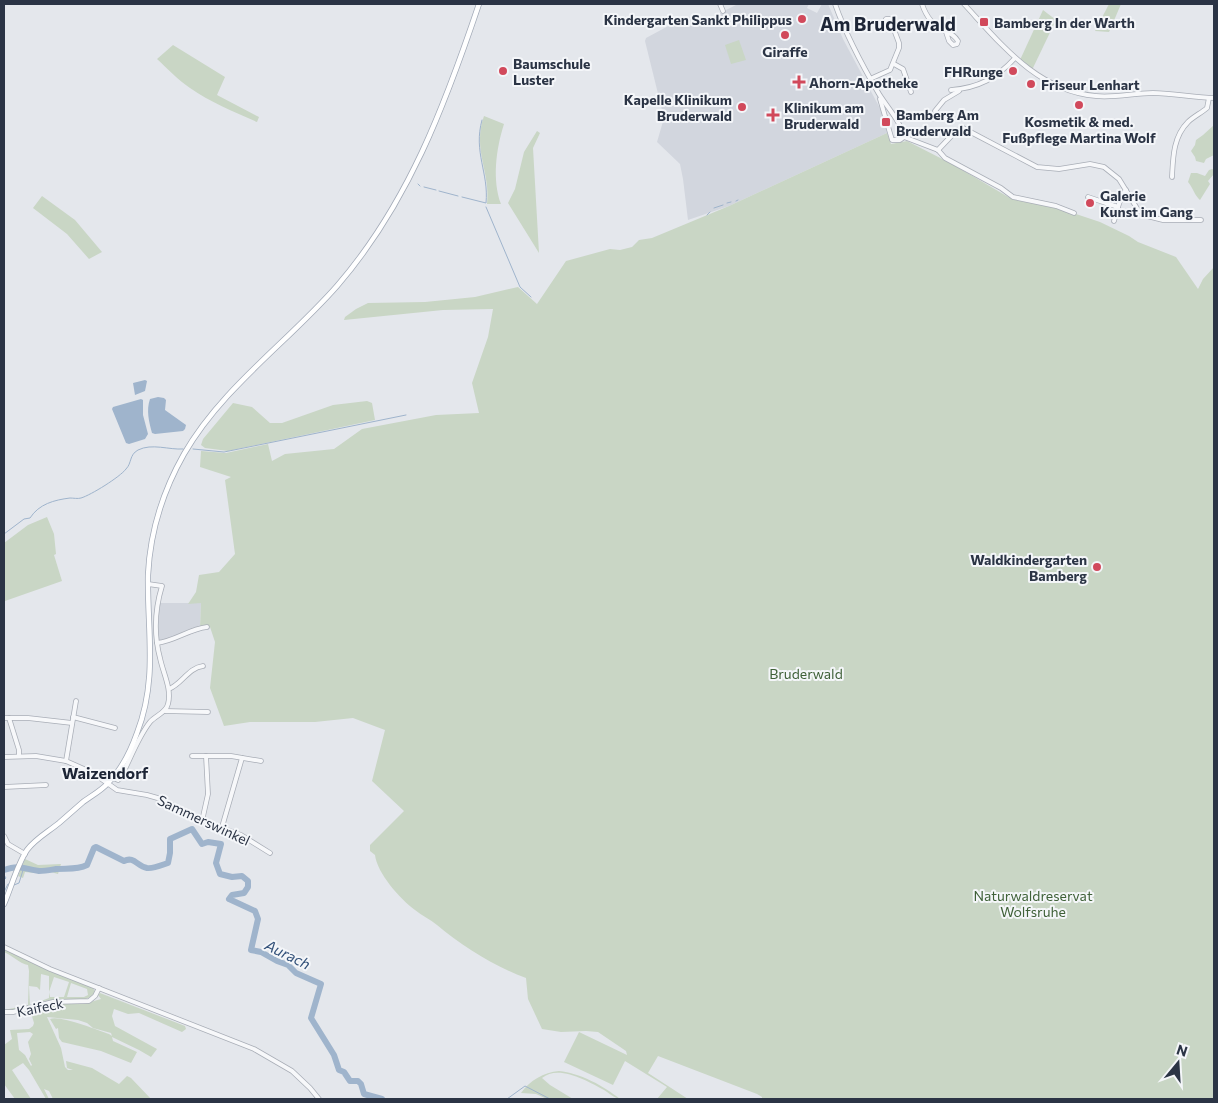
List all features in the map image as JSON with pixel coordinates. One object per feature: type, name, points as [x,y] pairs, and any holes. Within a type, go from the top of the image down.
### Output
[{"type":"main road","points":[[4,904],[20,864],[33,843],[108,784],[134,742],[142,721],[148,696],[151,669],[148,584],[155,523],[182,457],[201,428],[227,396],[318,306],[352,267],[372,240],[408,179],[436,124],[480,4]]},
{"type":"street","points":[[720,4],[723,10]]},
{"type":"street","points":[[835,4],[844,27],[870,79],[902,130],[904,137]]},
{"type":"street","points":[[922,4],[930,21],[946,32]]},
{"type":"street","points":[[964,4],[1015,58],[1042,78],[1080,93],[1101,96],[1155,93],[1214,98]]},
{"type":"street","points":[[870,79],[886,72],[894,64],[899,46],[893,29]]},
{"type":"street","points":[[951,90],[980,85],[990,80],[1015,58]]},
{"type":"street","points":[[894,64],[904,69],[911,92]]},
{"type":"street","points":[[934,112],[944,100],[962,89]]},
{"type":"street","points":[[878,92],[892,140],[900,140],[904,137]]},
{"type":"street","points":[[1172,178],[1174,152],[1180,132],[1190,120],[1207,108],[1209,98]]},
{"type":"street","points":[[938,150],[957,130],[964,128],[1037,167],[1053,169],[1085,164],[1101,166],[1115,175],[1138,210],[1147,216],[1163,220],[1201,220]]},
{"type":"street","points":[[904,137],[938,150],[945,158],[1001,188],[1010,195],[1074,212]]},
{"type":"street","points":[[1114,222],[1122,195],[1126,190]]},
{"type":"street","points":[[1088,197],[1118,207]]},
{"type":"street","points":[[148,584],[162,586],[156,611],[157,643],[169,689],[169,699],[165,711]]},
{"type":"street","points":[[157,643],[171,640],[196,628],[207,627]]},
{"type":"street","points":[[169,689],[174,687],[194,668],[203,666]]},
{"type":"street","points":[[66,761],[76,701]]},
{"type":"street","points":[[113,778],[118,780],[121,777],[148,725],[156,717],[165,711],[208,712]]},
{"type":"street","points":[[73,717],[115,728]]},
{"type":"street","points":[[19,756],[19,750],[6,718],[72,723]]},
{"type":"street","name":"Sammerswinkel","points":[[4,756],[36,756],[66,761],[93,773],[120,791],[155,797],[202,821],[241,835],[270,853]]},
{"type":"street","points":[[192,756],[242,758],[260,761]]},
{"type":"street","points":[[202,821],[208,794],[206,756]]},
{"type":"street","points":[[222,827],[242,758]]},
{"type":"street","points":[[4,787],[46,784]]},
{"type":"street","points":[[4,836],[8,844],[25,854]]},
{"type":"street","points":[[4,947],[50,969],[247,1046],[270,1057],[302,1079],[319,1099]]},
{"type":"street","name":"Kaifeck","points":[[4,1012],[14,1012],[53,1002],[89,1001],[95,996],[99,988]]},
{"type":"shaded area","name":"Klinikum am Bruderwald","points":[[738,4],[809,4],[807,8],[817,13],[822,4],[828,4],[843,39],[882,112],[887,133],[729,206],[688,220],[680,164],[657,142],[664,118],[645,41],[646,38],[685,17],[701,19],[714,16]]},
{"type":"shaded area","points":[[159,603],[201,603],[200,628],[187,630],[166,640],[158,640]]},
{"type":"green space","points":[[1109,4],[1121,4],[1109,32],[1095,31]]},
{"type":"green space","points":[[1043,10],[1056,20],[1032,70],[1020,60]]},
{"type":"green space","points":[[739,40],[746,60],[731,64],[725,45]]},
{"type":"green space","points":[[173,45],[225,77],[217,95],[259,117],[257,122],[206,98],[173,74],[157,59]]},
{"type":"green space","points":[[484,116],[504,124],[496,164],[498,195],[501,204],[487,204],[487,182],[480,139]]},
{"type":"green space","points":[[1214,125],[1214,155],[1206,159],[1204,163],[1196,161],[1191,151],[1196,140]]},
{"type":"green space","points":[[537,131],[540,133],[533,148],[539,253],[508,203],[515,189],[524,152]]},
{"type":"green space","name":"Bruderwald","points":[[887,133],[891,144],[907,141],[952,164],[1010,198],[1055,207],[1100,222],[1138,242],[1176,257],[1198,289],[1203,279],[1214,267],[1214,1099],[762,1099],[757,1094],[658,1056],[648,1073],[688,1099],[657,1099],[667,1087],[625,1061],[613,1085],[564,1062],[579,1032],[627,1055],[626,1051],[598,1032],[586,1031],[561,1032],[542,1029],[528,999],[526,978],[491,962],[457,941],[409,905],[396,893],[380,870],[375,855],[370,851],[370,845],[404,811],[372,781],[385,730],[353,718],[315,722],[250,722],[224,726],[210,688],[215,642],[210,627],[200,628],[201,603],[188,604],[196,592],[199,575],[219,572],[235,554],[225,480],[231,477],[200,467],[201,451],[226,453],[268,444],[272,461],[285,454],[334,449],[362,429],[436,415],[479,413],[472,383],[488,337],[493,309],[443,310],[344,320],[345,317],[368,303],[425,302],[475,297],[518,287],[537,304],[566,261],[610,249],[620,250],[632,247],[639,240],[652,238],[729,206]]},
{"type":"green space","points":[[1212,169],[1214,174],[1208,181],[1210,184],[1200,200],[1188,182],[1191,173],[1205,176]]},
{"type":"green space","points":[[42,196],[75,220],[102,252],[89,259],[67,234],[33,208]]},
{"type":"green space","points":[[367,401],[372,403],[375,420],[228,451],[205,448],[201,445],[203,439],[233,403],[252,407],[270,423],[282,423],[333,405]]},
{"type":"green space","points":[[47,517],[54,534],[56,554],[54,555],[62,581],[5,601],[4,543],[28,525]]},
{"type":"green space","points":[[25,859],[38,865],[61,864],[58,874],[51,872],[25,872],[23,878],[18,876]]},
{"type":"green space","points":[[4,949],[92,987],[95,991],[92,996],[86,999],[48,1000],[41,1002],[49,998],[49,992],[49,976],[41,974],[40,990],[37,987],[29,986],[30,1006],[16,1010],[4,1010],[28,1005],[29,971],[28,965],[4,952]],"holes":[[[54,977],[69,982],[64,997],[50,997],[49,992]],[[71,983],[87,989],[88,995],[84,997],[67,997]]]},
{"type":"green space","points":[[100,993],[185,1026],[186,1029],[182,1032],[139,1013],[128,1014],[114,1009],[112,1016],[115,1026],[157,1049],[151,1057],[112,1037],[113,1041],[137,1052],[131,1063],[101,1051],[62,1042],[59,1038],[58,1028],[56,1029],[50,1019],[62,1019],[93,1028],[87,1023],[78,1020],[47,1017],[61,1048],[65,1067],[68,1070],[73,1070],[67,1068],[66,1061],[92,1068],[119,1084],[127,1076],[151,1099],[53,1099],[49,1091],[44,1089],[49,1099],[46,1099],[23,1063],[12,1070],[31,1099],[15,1099],[4,1084],[4,1045],[12,1039],[10,1030],[29,1029],[33,1026],[31,1013],[27,1013],[27,1011],[55,1003],[83,1004],[101,999],[98,995]],"holes":[[[94,1028],[111,1033],[112,1036]],[[30,1032],[33,1034],[28,1042],[31,1054],[29,1059],[31,1066],[25,1055],[19,1050],[17,1033]]]},
{"type":"green space","points":[[559,1071],[575,1074],[591,1081],[607,1089],[620,1099],[582,1079],[564,1073],[549,1074],[542,1078],[573,1099],[547,1099],[536,1094],[521,1093],[537,1078],[548,1073]]},
{"type":"water","points":[[147,381],[145,391],[135,395],[133,383]]},
{"type":"water","points":[[158,397],[166,400],[165,410],[186,425],[183,431],[152,433],[148,407],[150,399]]},
{"type":"water","points":[[143,400],[143,415],[148,434],[145,439],[129,444],[126,443],[112,409],[113,407]]},
{"type":"waterway","points":[[462,197],[486,203],[479,142],[482,120]]},
{"type":"waterway","points":[[424,187],[436,190]]},
{"type":"waterway","points":[[439,191],[458,196]]},
{"type":"waterway","points":[[727,203],[731,202]]},
{"type":"waterway","points":[[714,208],[723,205]]},
{"type":"waterway","points":[[486,207],[520,287],[531,297]]},
{"type":"waterway","points":[[707,215],[710,212]]},
{"type":"waterway","points":[[193,449],[224,452],[406,415]]},
{"type":"waterway","points":[[4,534],[24,519],[30,518],[42,506],[64,499],[81,498],[105,485],[126,469],[133,454],[138,450],[149,447],[183,449]]},
{"type":"waterway","name":"Aurach","points":[[4,870],[18,867],[39,871],[79,868],[87,865],[96,847],[124,861],[133,860],[144,867],[155,867],[168,863],[170,839],[192,829],[202,844],[208,842],[221,844],[216,863],[220,874],[232,877],[242,876],[248,881],[248,887],[244,893],[232,895],[229,899],[255,911],[258,919],[251,950],[261,952],[288,965],[296,973],[321,984],[311,1018],[334,1055],[339,1070],[344,1072],[350,1081],[358,1081],[364,1094],[382,1099]]},
{"type":"waterway","points":[[14,885],[19,883],[24,867]]},
{"type":"waterway","points":[[4,875],[6,878],[4,880]]},
{"type":"waterway","points":[[4,892],[8,884],[10,884]]},
{"type":"waterway","points":[[507,1099],[525,1086],[550,1099]]},
{"type":"place","name":"Kindergarten Sankt Philippus","points":[[802,19]]},
{"type":"place","name":"Bamberg In der Warth","points":[[984,22]]},
{"type":"place","name":"Giraffe","points":[[785,35]]},
{"type":"place","name":"Baumschule Luster","points":[[503,71]]},
{"type":"place","name":"FHRunge","points":[[1013,71]]},
{"type":"place","name":"Ahorn-Apotheke","points":[[799,82]]},
{"type":"place","name":"Friseur Lenhart","points":[[1031,84]]},
{"type":"place","name":"Kosmetik & med. Fußpflege Martina Wolf","points":[[1079,105]]},
{"type":"place","name":"Kapelle Klinikum Bruderwald","points":[[742,107]]},
{"type":"place","name":"Klinikum am Bruderwald","points":[[773,115]]},
{"type":"place","name":"Bamberg Am Bruderwald","points":[[886,122]]},
{"type":"place","name":"Galerie Kunst im Gang","points":[[1090,203]]},
{"type":"place","name":"Waldkindergarten Bamberg","points":[[1097,567]]},
{"type":"district","name":"Am Bruderwald","points":[[888,23]]},
{"type":"district","name":"Waizendorf","points":[[105,772]]},
{"type":"park label","name":"Naturwaldreservat Wolfsruhe","points":[[1033,904]]}]
